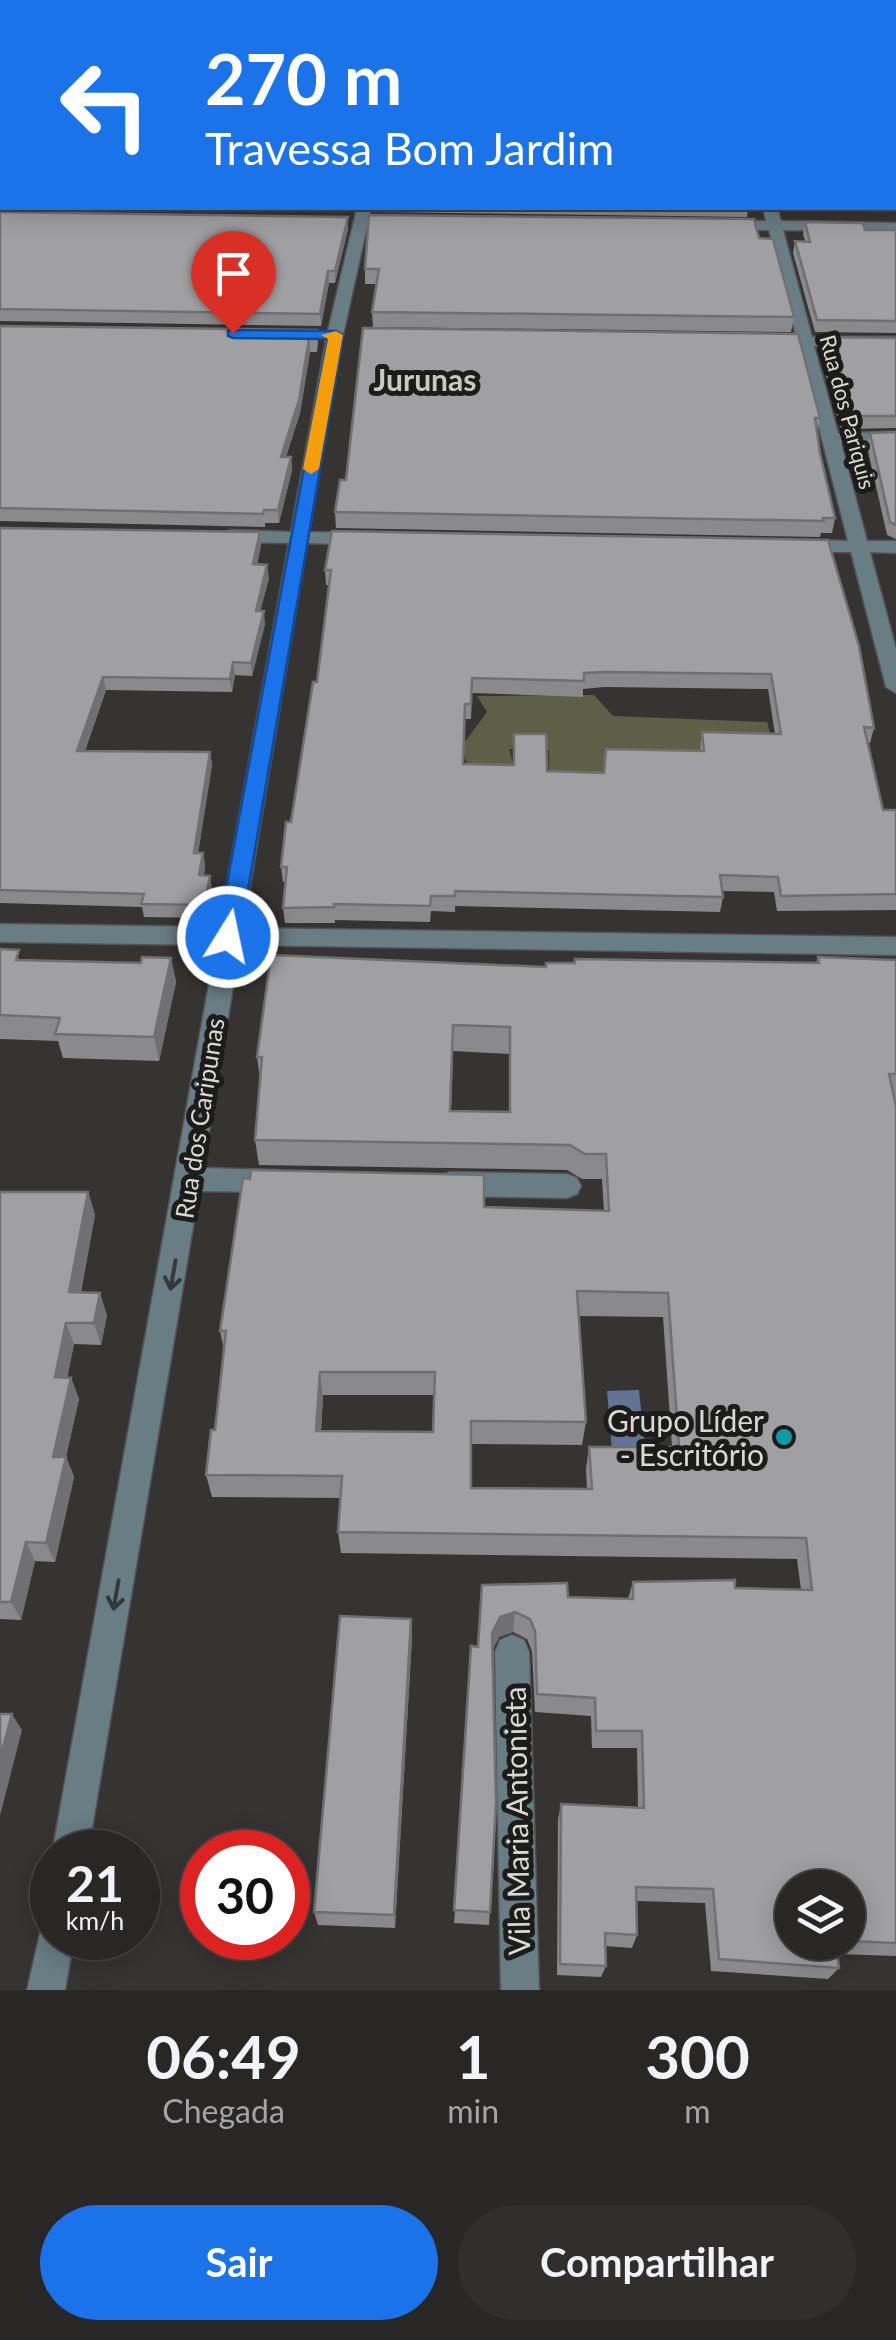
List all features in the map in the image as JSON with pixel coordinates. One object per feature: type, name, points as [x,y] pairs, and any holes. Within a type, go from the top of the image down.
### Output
[{"type":"street","name":"Rua dos Caripunas","points":[[74,1830],[299,538],[361,217]]},
{"type":"street","points":[[716,225],[772,217],[896,227]]},
{"type":"street","name":"Rua dos Pariquis","points":[[772,217],[896,686]]},
{"type":"street","points":[[747,340],[896,342]]},
{"type":"street","points":[[832,438],[896,437]]},
{"type":"street","points":[[219,536],[376,539]]},
{"type":"street","points":[[784,546],[896,547]]},
{"type":"street","points":[[0,933],[896,946]]},
{"type":"street","points":[[190,1179],[309,1181]]},
{"type":"street","points":[[428,1184],[567,1186]]},
{"type":"street","name":"Vila Maria Antonieta","points":[[512,1652],[520,1990]]},
{"type":"street","points":[[46,1990],[52,1960]]},
{"type":"green space","points":[[594,695],[613,716],[767,722],[778,761],[700,762],[674,767],[677,749],[632,750],[625,773],[549,780],[549,750],[509,749],[516,774],[469,768],[461,747],[487,712],[477,696]]},
{"type":"water","points":[[639,1390],[645,1450],[612,1450],[607,1391]]},
{"type":"building","points":[[0,212],[348,217],[335,271],[328,271],[320,314],[0,309]]},
{"type":"building","points":[[369,215],[754,219],[759,238],[773,239],[794,317],[372,312],[379,269],[365,269]]},
{"type":"building","points":[[805,222],[863,223],[865,230],[896,230],[896,321],[817,320],[795,241],[810,242]]},
{"type":"building","points":[[0,326],[317,330],[316,339],[309,339],[299,400],[281,457],[291,457],[278,510],[264,510],[263,514],[0,508]]},
{"type":"building","points":[[363,328],[798,334],[820,418],[815,418],[820,453],[835,518],[823,518],[824,521],[335,512],[340,480],[346,480]]},
{"type":"building","points":[[821,337],[896,338],[896,416],[843,416]]},
{"type":"building","points":[[896,432],[896,525],[890,522],[870,433]]},
{"type":"building","points":[[0,528],[260,532],[253,564],[267,565],[256,611],[264,611],[251,663],[233,662],[230,679],[103,677],[77,751],[210,752],[194,853],[203,853],[199,875],[210,876],[204,905],[141,904],[144,894],[0,890]]},
{"type":"building","points":[[332,531],[828,540],[859,646],[874,728],[864,727],[883,810],[896,810],[896,894],[781,896],[778,877],[720,875],[723,897],[455,891],[455,896],[431,896],[430,906],[334,904],[283,908],[287,867],[281,867],[286,822],[291,822],[313,682],[317,682],[331,570],[325,570]],"holes":[[[606,672],[771,674],[781,734],[702,732],[704,751],[606,749],[604,773],[547,771],[546,734],[514,734],[514,765],[463,764],[465,704],[471,704],[472,678],[584,681],[584,673]]]},
{"type":"building","points":[[0,949],[19,950],[16,960],[141,963],[142,957],[171,958],[154,1037],[55,1034],[60,1018],[0,1015]]},
{"type":"building","points":[[271,955],[546,967],[546,963],[575,963],[575,959],[819,963],[818,957],[896,960],[896,1074],[889,1074],[896,1106],[896,1943],[865,1942],[865,1870],[775,1870],[775,1960],[838,1960],[839,1968],[719,1959],[713,1889],[636,1887],[637,1935],[605,1933],[606,1966],[560,1964],[561,1804],[644,1808],[642,1731],[596,1731],[595,1698],[537,1694],[535,1631],[530,1619],[515,1612],[500,1617],[492,1633],[496,1803],[490,1912],[454,1910],[471,1646],[478,1647],[482,1585],[567,1583],[568,1597],[633,1599],[633,1582],[735,1580],[735,1588],[812,1590],[806,1538],[338,1532],[342,1476],[206,1475],[226,1331],[220,1331],[243,1178],[250,1179],[251,1170],[484,1175],[484,1207],[609,1211],[606,1154],[585,1154],[570,1145],[255,1140],[262,1057],[257,1057]],"holes":[[[453,1025],[510,1027],[510,1112],[450,1111]],[[577,1291],[668,1293],[679,1447],[589,1447],[592,1489],[471,1488],[471,1421],[586,1422]],[[320,1372],[435,1372],[433,1432],[316,1431]]]},
{"type":"building","points":[[0,1192],[88,1192],[69,1292],[100,1293],[94,1323],[66,1323],[55,1377],[71,1378],[53,1457],[66,1457],[46,1543],[26,1542],[11,1602],[0,1602]]},
{"type":"building","points":[[340,1616],[411,1619],[394,1915],[314,1912]]},
{"type":"building","points":[[0,1714],[12,1714],[0,1758]]},
{"type":"slow traffic","points":[[311,469],[336,335],[328,335]]},
{"type":"place","name":"Grupo Líder - Escritório","points":[[784,1437]]},
{"type":"district","name":"Jurunas","points":[[425,379]]},
{"type":"route","points":[[228,937],[336,335],[233,333]]}]
